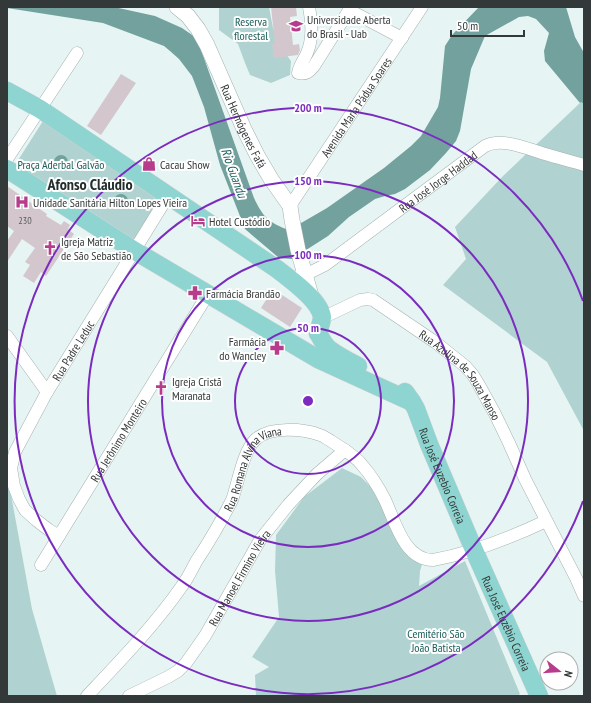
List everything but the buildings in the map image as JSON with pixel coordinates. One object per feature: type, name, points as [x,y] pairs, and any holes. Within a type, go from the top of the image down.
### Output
[{"type":"main road","name":"Rua José Euzebio Correia","points":[[7,91],[40,109],[168,196],[297,279],[319,307],[320,325],[324,342],[329,348],[346,360],[394,383],[406,393],[412,402],[474,550]]},
{"type":"main road","points":[[7,169],[135,251],[318,359],[412,402]]},
{"type":"main road","points":[[286,340],[310,338],[320,325]]},
{"type":"main road","name":"Rua José Euzébio Correia","points":[[474,550],[539,696]]},
{"type":"street","name":"Rua Hermógenes Fafá","points":[[177,7],[188,16],[198,29],[207,45],[244,129],[257,155],[291,213],[298,250],[297,279]]},
{"type":"street","points":[[310,7],[310,44],[298,73],[307,73],[314,66],[350,8],[402,38]]},
{"type":"street","name":"Avenida Maria Pádua Soares","points":[[291,213],[422,7]]},
{"type":"street","points":[[7,159],[77,53]]},
{"type":"street","name":"Rua José Jorge Haddad","points":[[297,279],[325,265],[492,142],[516,145],[584,165]]},
{"type":"street","name":"Rua Padre Leduc","points":[[59,536],[49,530],[25,510],[19,499],[14,486],[11,468],[14,452],[47,392],[168,196]]},
{"type":"street","name":"Rua Jerônimo Monteiro","points":[[42,565],[208,294]]},
{"type":"street","name":"Rua Azulina de Souza Manso","points":[[320,325],[360,300],[373,300],[435,342],[465,366],[473,375],[495,414],[525,479],[584,596]]},
{"type":"street","points":[[7,336],[47,392]]},
{"type":"street","name":"Rua Romana Alvina Viana","points":[[87,696],[140,639],[182,586],[232,500],[246,455],[257,437],[267,433],[277,430],[309,431],[322,435],[345,450],[361,463],[379,489],[399,533],[408,548],[421,558],[433,560],[474,550],[512,537],[546,521]]},
{"type":"street","name":"Rua Manoel Firmino Vieira","points":[[129,696],[178,671],[186,663],[205,636],[260,540],[317,474],[345,450]]},
{"type":"green space","name":"Reserva florestal","points":[[219,7],[269,7],[273,28],[280,46],[291,61],[290,75],[271,83],[250,75],[238,44],[219,30]]},
{"type":"green space","points":[[581,102],[584,104],[584,431],[547,362],[443,285],[466,259],[455,227],[503,176]]},
{"type":"green space","name":"Praça Aderbal Galvão","points":[[43,121],[160,198],[133,241],[15,165]]},
{"type":"green space","name":"Cemitério São João Batista","points":[[342,468],[361,477],[386,502],[423,561],[420,571],[419,586],[465,561],[520,694],[517,696],[256,696],[255,675],[269,667],[252,657],[279,617],[275,571],[276,535],[304,497]]},
{"type":"green space","points":[[7,473],[32,609],[57,696],[7,696]]},
{"type":"water","name":"Rio Guandu","points":[[7,7],[114,7],[155,16],[182,28],[195,37],[200,47],[254,198],[260,210],[267,218],[276,225],[289,230],[327,208],[384,168],[421,136],[438,107],[445,46],[452,35],[479,7],[566,7],[575,37],[584,53],[584,104],[581,102],[580,103],[545,61],[544,51],[549,33],[536,19],[528,16],[519,17],[485,36],[471,69],[460,131],[456,141],[430,170],[405,189],[395,194],[375,199],[349,217],[328,236],[292,259],[279,258],[245,229],[220,165],[204,107],[192,76],[179,59],[164,46],[103,23]]},
{"type":"water","points":[[61,155],[66,157],[68,162],[66,167],[61,169],[56,167],[54,162],[56,157]]},
{"type":"water","points":[[118,194],[124,194],[128,198],[128,204],[124,208],[118,208],[114,204],[114,198]]},
{"type":"place","name":"Universidade Aberta do Brasil - Uab","points":[[296,26]]},
{"type":"place","name":"Cacau Show","points":[[149,164]]},
{"type":"place","name":"Unidade Sanitária Hilton Lopes Vieira","points":[[22,202]]},
{"type":"place","name":"Hotel Custódio","points":[[198,221]]},
{"type":"place","name":"Igreja Matriz de São Sebastião","points":[[50,248]]},
{"type":"place","name":"Farmácia Brandão","points":[[195,293]]},
{"type":"place","name":"Farmácia do Wancley","points":[[277,348]]},
{"type":"place","name":"Igreja Cristã Maranata","points":[[161,388]]},
{"type":"district","name":"Afonso Cláudio","points":[[90,184]]}]
